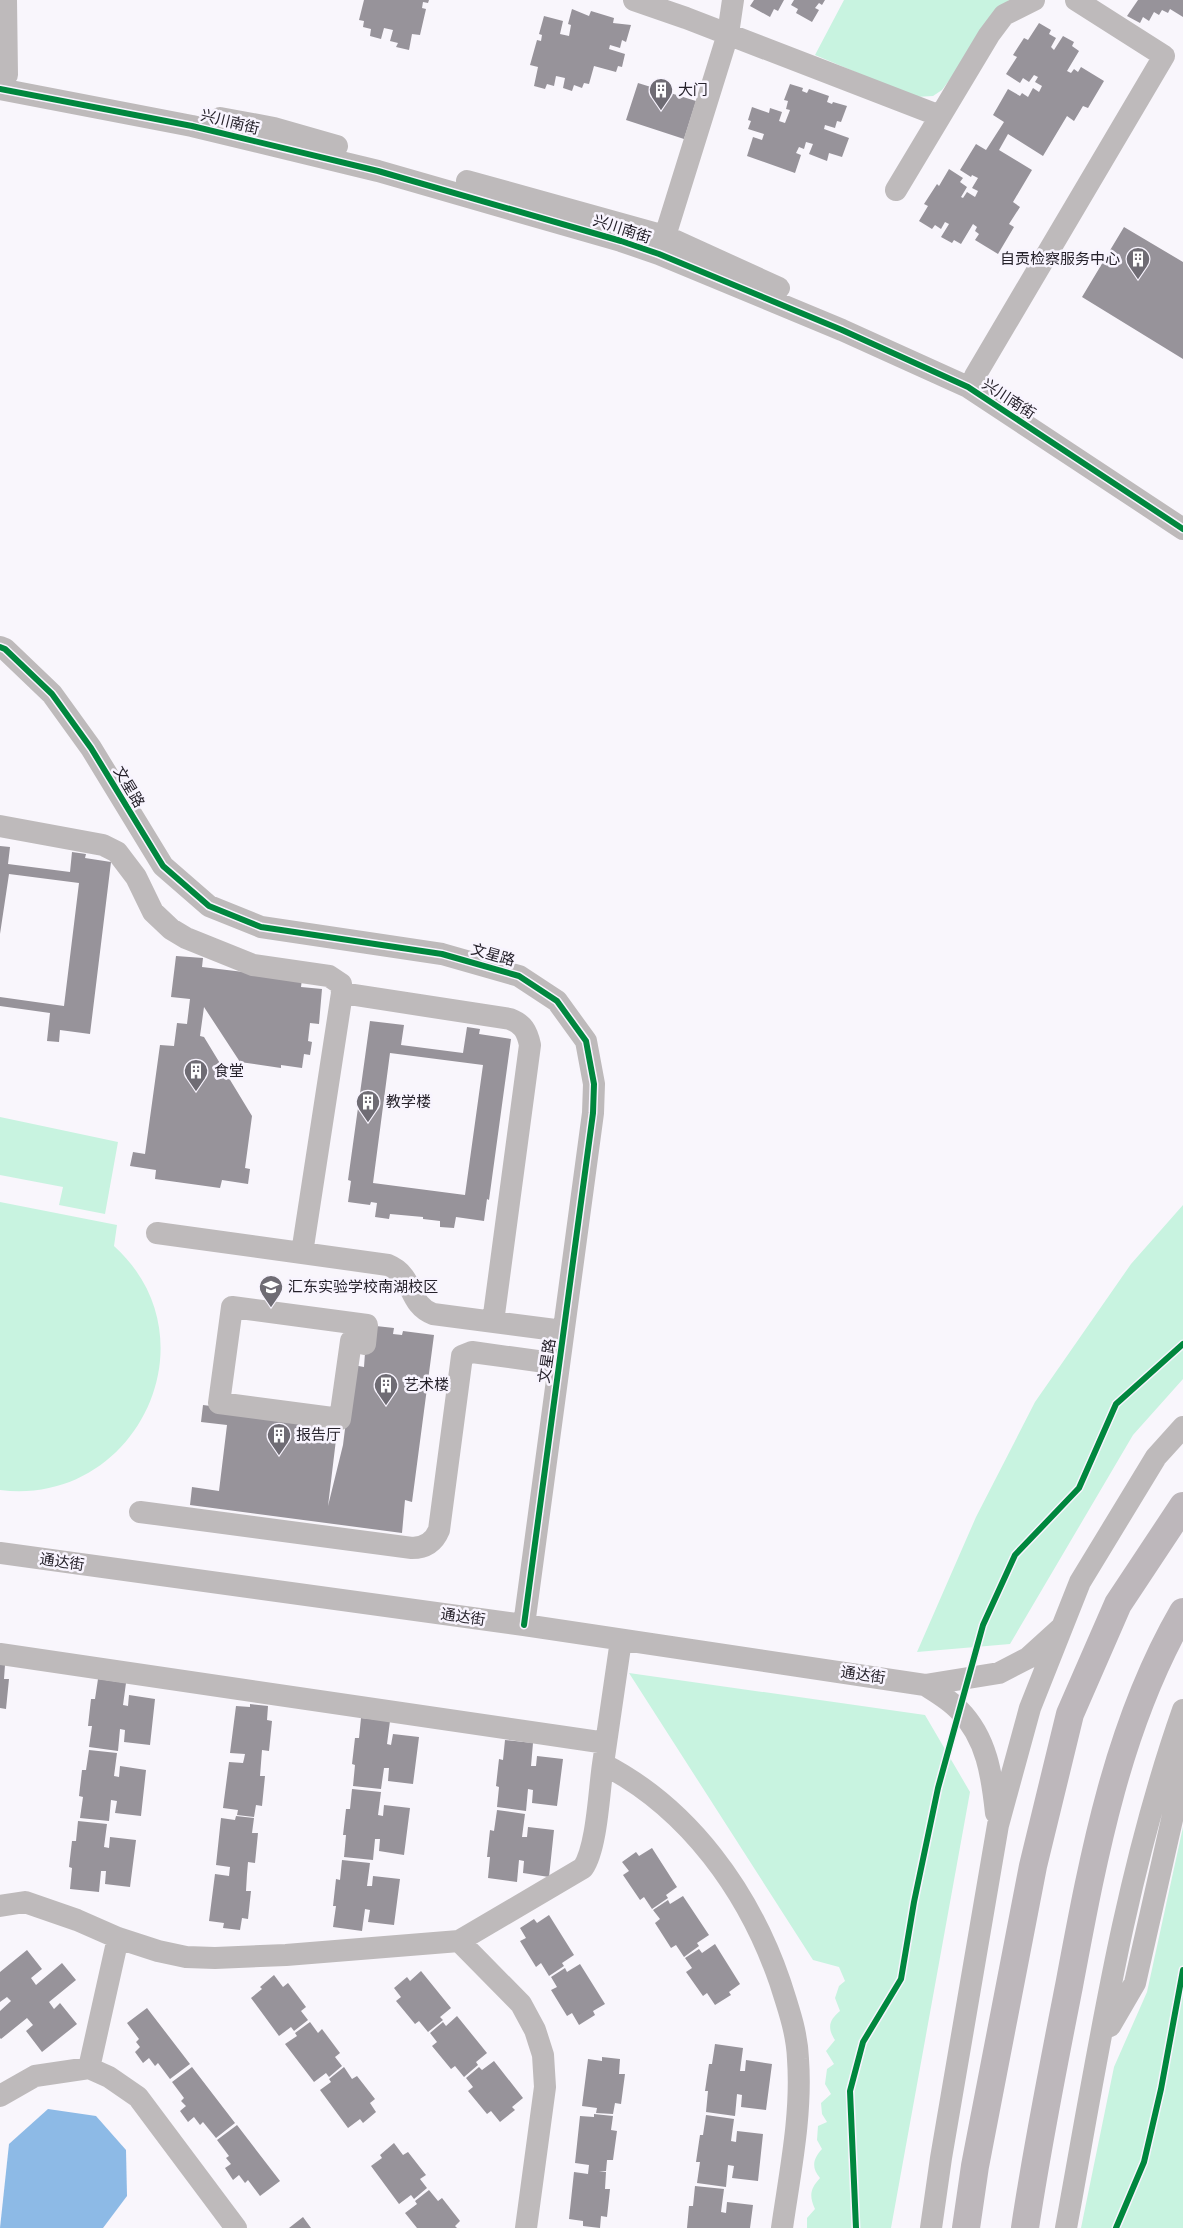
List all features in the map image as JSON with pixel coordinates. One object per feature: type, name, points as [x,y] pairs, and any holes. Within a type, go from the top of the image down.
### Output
[{"type":"highway","points":[[966,2228],[975,2166],[1033,1866],[1070,1714],[1118,1604],[1183,1506]]},
{"type":"highway","points":[[1025,2228],[1033,2169],[1091,1871],[1119,1762],[1164,1645],[1183,1612]]},
{"type":"street","points":[[2,79],[6,0]]},
{"type":"street","points":[[634,0],[728,34],[940,116]]},
{"type":"street","points":[[665,236],[728,34],[733,0]]},
{"type":"street","points":[[896,190],[989,34],[1004,15],[1034,0]]},
{"type":"street","points":[[975,376],[1164,56],[1108,9],[1076,0]]},
{"type":"street","name":"兴川南街","points":[[2,79],[274,128],[588,213],[665,236],[975,376],[1183,512]]},
{"type":"street","name":"兴川南街","points":[[2,79],[378,171],[621,241],[659,254],[842,330],[968,387],[1183,529]]},
{"type":"street","name":"文星路","points":[[0,647],[5,649],[52,694],[91,748],[163,866],[209,906],[261,927],[442,954],[519,976],[557,1001],[586,1041],[594,1084],[593,1113],[524,1625]]},
{"type":"street","points":[[0,826],[87,840],[117,852],[136,877],[153,912],[171,929],[186,938],[253,965],[329,976],[341,984],[342,993],[302,1253]]},
{"type":"street","points":[[342,993],[510,1019],[518,1022],[526,1031],[530,1045],[493,1322]]},
{"type":"street","points":[[157,1234],[388,1264],[403,1273],[415,1299],[424,1310],[433,1314],[564,1332]]},
{"type":"street","points":[[232,1307],[367,1325],[365,1344],[351,1342],[340,1419],[219,1404],[232,1307]]},
{"type":"street","points":[[140,1512],[412,1548],[423,1547],[432,1541],[439,1530],[462,1356],[472,1352],[559,1364]]},
{"type":"street","points":[[931,2228],[941,2158],[998,1825],[1030,1708],[1080,1582],[1156,1456],[1183,1427]]},
{"type":"street","name":"通达街","points":[[0,1553],[524,1625],[925,1684]]},
{"type":"street","points":[[925,1684],[999,1673],[1028,1658],[1062,1627]]},
{"type":"street","points":[[0,1906],[26,1902],[77,1920],[118,1938],[158,1951],[215,1958],[459,1942],[583,1868],[588,1861],[621,1640]]},
{"type":"street","points":[[0,1654],[604,1754],[664,1803],[705,1848],[730,1879],[755,1920],[772,1958],[791,2013],[798,2058],[799,2108],[782,2228]]},
{"type":"street","points":[[925,1684],[959,1709],[980,1740],[992,1772],[998,1825]]},
{"type":"street","points":[[1066,2228],[1100,2044],[1134,1876],[1160,1775],[1183,1710]]},
{"type":"street","points":[[1100,2044],[1135,1982],[1176,1802],[1183,1750]]},
{"type":"street","points":[[89,2068],[118,1938]]},
{"type":"street","points":[[459,1942],[521,2004],[535,2030],[543,2055],[545,2086],[526,2228]]},
{"type":"street","points":[[0,2096],[35,2076],[89,2068],[109,2077],[138,2097],[236,2228]]},
{"type":"street","points":[[939,2228],[941,2158]]},
{"type":"street","points":[[1030,2228],[1033,2169]]},
{"type":"green space","points":[[844,0],[1009,0],[942,90],[933,96],[915,97],[815,55]]},
{"type":"green space","points":[[0,1117],[118,1142],[105,1214],[59,1205],[63,1187],[0,1175]]},
{"type":"green space","points":[[0,1202],[117,1225],[114,1246],[144,1284],[159,1326],[159,1369],[147,1409],[123,1445],[90,1472],[48,1488],[0,1490]]},
{"type":"green space","points":[[1183,1205],[1183,1379],[1133,1435],[1010,1644],[917,1652],[976,1517],[1035,1402],[1131,1264]]},
{"type":"green space","points":[[629,1673],[925,1715],[970,1792],[891,2228],[807,2228],[807,2218],[815,2209],[812,2193],[814,2186],[820,2178],[814,2167],[815,2160],[822,2149],[817,2140],[818,2126],[827,2122],[822,2114],[821,2103],[831,2094],[825,2084],[827,2069],[834,2064],[826,2051],[835,2040],[830,2024],[840,2011],[835,1998],[839,1986],[845,1981],[839,1967],[813,1960]]},
{"type":"green space","points":[[1183,1827],[1183,2228],[1081,2228],[1114,2067],[1147,1992]]},
{"type":"water","points":[[48,2109],[96,2116],[126,2150],[127,2196],[103,2228],[0,2228],[9,2144]]},
{"type":"building","points":[[364,0],[429,0],[428,3],[423,2],[422,8],[426,9],[420,35],[412,34],[409,50],[396,47],[398,43],[390,41],[393,30],[384,28],[381,39],[370,36],[371,29],[363,27],[364,21],[359,20]]},
{"type":"building","points":[[754,0],[784,0],[778,11],[774,9],[770,17],[750,6]]},
{"type":"building","points":[[794,0],[825,0],[822,5],[819,3],[815,8],[819,10],[812,22],[796,13],[798,9],[791,5]]},
{"type":"building","points":[[1138,0],[1183,0],[1183,17],[1170,9],[1168,13],[1162,10],[1159,15],[1154,12],[1149,21],[1143,17],[1140,23],[1127,16]]},
{"type":"building","points":[[572,9],[589,16],[591,11],[614,18],[613,23],[631,25],[626,42],[622,40],[620,48],[610,45],[609,49],[625,54],[622,67],[618,66],[616,72],[594,66],[589,84],[584,83],[582,88],[574,85],[572,91],[563,88],[565,78],[556,76],[554,86],[547,84],[545,89],[534,86],[538,67],[530,65],[537,40],[541,41],[542,35],[539,34],[544,16],[563,21],[560,34],[569,36],[571,25],[568,24]]},
{"type":"building","points":[[1039,23],[1051,30],[1049,34],[1056,38],[1051,47],[1054,50],[1063,36],[1074,42],[1072,46],[1079,51],[1067,71],[1071,73],[1074,69],[1078,72],[1081,67],[1104,81],[1088,108],[1083,106],[1074,121],[1067,116],[1043,156],[1008,134],[999,150],[1032,170],[1013,202],[1020,207],[1009,224],[1014,227],[998,254],[975,240],[979,234],[975,231],[977,227],[973,224],[961,244],[954,240],[952,243],[941,237],[949,224],[945,222],[941,229],[935,225],[932,229],[919,221],[928,206],[924,204],[937,184],[939,186],[949,169],[963,178],[960,182],[967,187],[961,197],[963,198],[967,192],[975,197],[978,191],[972,188],[978,178],[972,175],[971,177],[960,170],[976,144],[986,150],[1004,122],[993,115],[1008,89],[1020,96],[1022,93],[1028,97],[1033,88],[1039,92],[1042,86],[1035,82],[1038,77],[1034,75],[1029,82],[1023,78],[1020,83],[1006,74],[1017,57],[1013,55],[1024,38],[1028,40]]},
{"type":"building","name":"大门","points":[[638,83],[696,101],[684,139],[626,120]]},
{"type":"building","points":[[790,84],[803,88],[802,91],[807,93],[809,89],[829,96],[827,102],[832,104],[833,102],[847,106],[841,122],[837,121],[835,128],[825,125],[824,129],[849,138],[842,157],[829,153],[827,161],[809,154],[813,144],[806,142],[804,149],[799,147],[796,153],[801,155],[795,173],[747,156],[753,137],[762,140],[764,134],[748,129],[751,121],[748,120],[752,107],[769,113],[770,108],[782,112],[779,121],[785,123],[790,110],[786,109],[788,101],[784,100]]},
{"type":"building","name":"自贡检察服务中心","points":[[1124,227],[1183,262],[1183,359],[1082,297]]},
{"type":"building","points":[[0,846],[10,847],[8,864],[70,872],[72,852],[86,854],[85,858],[111,862],[90,1034],[60,1030],[59,1042],[47,1041],[50,1013],[0,1006],[0,997],[64,1006],[79,883],[9,874],[0,934]]},
{"type":"building","name":"食堂","points":[[176,956],[203,958],[202,967],[302,979],[301,987],[322,989],[319,1024],[310,1023],[308,1041],[312,1042],[310,1055],[304,1054],[302,1068],[281,1065],[281,1068],[240,1062],[204,1007],[200,1036],[204,1037],[252,1116],[245,1168],[250,1169],[248,1184],[222,1180],[220,1188],[155,1179],[156,1170],[130,1166],[133,1152],[145,1154],[160,1045],[174,1046],[177,1023],[187,1024],[190,999],[171,997]]},
{"type":"building","name":"教学楼","points":[[370,1021],[404,1025],[401,1045],[463,1053],[467,1027],[480,1029],[479,1034],[511,1039],[489,1200],[487,1199],[484,1221],[456,1217],[454,1228],[440,1227],[440,1221],[423,1219],[423,1217],[390,1214],[389,1219],[375,1217],[377,1203],[371,1202],[370,1205],[348,1202],[351,1181],[348,1180]],"holes":[[[390,1053],[483,1065],[465,1195],[373,1183]]]},
{"type":"building","points":[[367,1325],[394,1328],[393,1334],[402,1335],[403,1331],[434,1335],[412,1502],[405,1500],[402,1533],[190,1505],[192,1487],[219,1491],[227,1425],[201,1422],[203,1405],[338,1423],[328,1506],[343,1445],[353,1365],[364,1367]]},
{"type":"building","points":[[0,1664],[5,1665],[4,1679],[9,1679],[6,1709],[0,1708]]},
{"type":"building","points":[[98,1679],[126,1683],[123,1705],[128,1706],[129,1695],[155,1699],[150,1745],[124,1742],[125,1730],[120,1729],[118,1751],[89,1747],[92,1726],[88,1726],[91,1699],[95,1699]]},
{"type":"building","points":[[250,1704],[268,1706],[267,1720],[272,1721],[269,1751],[262,1750],[260,1776],[265,1776],[262,1806],[256,1805],[254,1817],[237,1815],[238,1810],[223,1808],[229,1762],[243,1763],[245,1754],[230,1753],[236,1706],[250,1707]]},
{"type":"building","points":[[361,1718],[390,1721],[387,1744],[391,1745],[393,1734],[419,1737],[413,1784],[388,1781],[389,1768],[384,1768],[381,1789],[353,1786],[355,1765],[352,1764],[355,1738],[359,1738]]},
{"type":"building","points":[[505,1740],[533,1743],[531,1766],[536,1766],[537,1756],[563,1759],[557,1806],[532,1803],[533,1790],[528,1789],[526,1811],[497,1807],[499,1787],[496,1786],[499,1759],[503,1760]]},
{"type":"building","points":[[89,1750],[117,1753],[114,1776],[119,1777],[120,1766],[146,1770],[141,1816],[115,1813],[117,1801],[111,1800],[109,1821],[80,1818],[83,1797],[79,1796],[82,1770],[86,1770]]},
{"type":"building","points":[[352,1789],[381,1792],[378,1815],[383,1816],[384,1805],[410,1808],[404,1855],[379,1851],[380,1839],[375,1839],[373,1860],[344,1857],[346,1835],[343,1835],[346,1809],[350,1809]]},
{"type":"building","points":[[497,1810],[525,1814],[522,1837],[527,1837],[528,1827],[554,1830],[549,1877],[523,1873],[524,1861],[519,1860],[517,1882],[488,1878],[490,1857],[487,1857],[490,1830],[494,1831]]},
{"type":"building","points":[[236,1816],[254,1818],[252,1833],[258,1833],[255,1863],[248,1862],[246,1891],[251,1891],[248,1919],[242,1918],[240,1930],[223,1928],[224,1923],[209,1921],[215,1874],[229,1876],[230,1867],[216,1865],[221,1818],[235,1820]]},
{"type":"building","points":[[78,1821],[107,1824],[104,1847],[109,1848],[110,1837],[136,1840],[130,1887],[105,1884],[106,1871],[101,1871],[99,1892],[70,1889],[72,1868],[69,1867],[72,1841],[76,1841]]},
{"type":"building","points":[[652,1848],[677,1887],[666,1895],[668,1898],[652,1909],[644,1897],[640,1900],[623,1875],[629,1871],[622,1862],[636,1852],[639,1856]]},
{"type":"building","points":[[342,1860],[370,1863],[367,1886],[372,1886],[373,1876],[400,1879],[394,1925],[368,1922],[370,1910],[365,1909],[362,1931],[333,1927],[336,1906],[333,1906],[336,1879],[340,1880]]},
{"type":"building","points":[[683,1896],[709,1935],[697,1943],[699,1946],[684,1957],[676,1945],[671,1948],[655,1923],[660,1919],[653,1910],[668,1900],[670,1904]]},
{"type":"building","points":[[549,1915],[574,1955],[562,1963],[564,1966],[549,1976],[541,1963],[536,1967],[520,1941],[526,1938],[520,1928],[534,1919],[537,1923]]},
{"type":"building","points":[[715,1944],[740,1984],[729,1992],[731,1995],[715,2005],[707,1993],[703,1996],[686,1972],[692,1968],[685,1958],[699,1949],[702,1953]]},
{"type":"building","points":[[27,1950],[42,1969],[31,1978],[36,1985],[62,1963],[76,1980],[49,2002],[54,2009],[60,2003],[77,2024],[42,2052],[26,2031],[33,2025],[27,2018],[0,2038],[0,2011],[11,2001],[7,1997],[0,2002],[0,1972]]},
{"type":"building","points":[[580,1964],[605,2004],[593,2011],[595,2015],[579,2025],[572,2013],[567,2016],[551,1990],[557,1987],[551,1977],[565,1968],[567,1972]]},
{"type":"building","points":[[421,1971],[451,2008],[440,2017],[443,2020],[428,2032],[419,2021],[415,2024],[396,2001],[401,1997],[394,1988],[407,1977],[410,1981]]},
{"type":"building","points":[[274,1975],[283,1987],[288,1983],[306,2007],[301,2011],[308,2020],[294,2031],[291,2027],[279,2036],[251,1998]]},
{"type":"building","points":[[147,2008],[190,2064],[170,2079],[158,2063],[155,2066],[149,2058],[143,2063],[135,2052],[140,2047],[136,2042],[139,2039],[127,2023]]},
{"type":"building","points":[[457,2016],[487,2053],[476,2062],[478,2065],[464,2077],[455,2066],[451,2069],[432,2046],[437,2042],[430,2033],[443,2022],[446,2026]]},
{"type":"building","points":[[310,2022],[318,2033],[322,2029],[340,2053],[335,2057],[342,2066],[329,2077],[326,2073],[314,2082],[285,2044],[297,2036],[295,2033]]},
{"type":"building","points":[[715,2044],[743,2048],[740,2071],[745,2071],[746,2060],[772,2064],[766,2110],[741,2107],[742,2095],[737,2094],[735,2116],[706,2112],[708,2091],[705,2091],[709,2064],[712,2064]]},
{"type":"building","points":[[602,2057],[620,2059],[619,2074],[625,2074],[621,2104],[615,2103],[613,2114],[596,2113],[597,2108],[582,2106],[588,2059],[602,2061]]},
{"type":"building","points":[[494,2061],[523,2098],[512,2107],[515,2110],[500,2122],[491,2111],[487,2114],[468,2091],[473,2087],[466,2078],[479,2067],[482,2070]]},
{"type":"building","points":[[192,2067],[235,2123],[216,2138],[203,2122],[200,2125],[194,2117],[188,2122],[180,2111],[186,2106],[181,2101],[184,2098],[172,2082]]},
{"type":"building","points":[[344,2067],[352,2079],[357,2076],[375,2099],[370,2103],[376,2112],[363,2123],[360,2119],[348,2128],[320,2090],[331,2082],[329,2079]]},
{"type":"building","points":[[594,2114],[613,2116],[611,2130],[617,2131],[613,2160],[607,2160],[606,2171],[599,2171],[606,2172],[605,2189],[610,2189],[607,2217],[601,2216],[600,2228],[583,2226],[583,2221],[569,2219],[574,2172],[588,2174],[589,2165],[575,2163],[580,2116],[594,2117]]},
{"type":"building","points":[[706,2115],[734,2119],[731,2141],[736,2142],[737,2131],[763,2134],[758,2181],[732,2178],[734,2166],[728,2165],[726,2187],[697,2183],[700,2162],[696,2162],[700,2135],[703,2135]]},
{"type":"building","points":[[237,2125],[280,2181],[260,2196],[248,2180],[245,2183],[239,2175],[233,2180],[225,2168],[231,2164],[226,2158],[229,2156],[217,2140]]},
{"type":"building","points":[[394,2143],[403,2155],[408,2152],[426,2175],[420,2179],[427,2188],[414,2199],[411,2195],[399,2204],[371,2166],[382,2158],[380,2155]]},
{"type":"building","points":[[695,2186],[724,2189],[721,2212],[726,2213],[727,2202],[753,2205],[750,2228],[687,2228],[689,2206],[693,2206]]},
{"type":"building","points":[[429,2190],[438,2201],[442,2198],[460,2221],[455,2226],[457,2228],[417,2228],[405,2213],[417,2204],[415,2201]]},
{"type":"building","points":[[303,2217],[311,2228],[289,2228]]},
{"type":"cycle path","points":[[0,89],[192,126],[378,171],[621,241],[659,254],[842,330],[968,387],[1183,529]]},
{"type":"cycle path","points":[[0,647],[5,649],[52,694],[91,748],[163,866],[209,906],[261,927],[442,954],[519,976],[557,1001],[586,1041],[594,1084],[593,1113],[524,1625]]},
{"type":"cycle path","points":[[856,2228],[850,2091],[863,2042],[901,1979],[914,1902],[938,1788],[983,1625],[1015,1555],[1079,1488],[1116,1404],[1183,1344]]},
{"type":"cycle path","points":[[1116,2228],[1144,2162],[1161,2089],[1183,1970]]},
{"type":"place","name":"大门","points":[[661,111]]},
{"type":"place","name":"自贡检察服务中心","points":[[1138,280]]},
{"type":"place","name":"食堂","points":[[196,1092]]},
{"type":"place","name":"教学楼","points":[[368,1123]]},
{"type":"place","name":"汇东实验学校南湖校区","points":[[271,1308]]},
{"type":"place","name":"艺术楼","points":[[386,1406]]},
{"type":"place","name":"报告厅","points":[[279,1456]]}]
